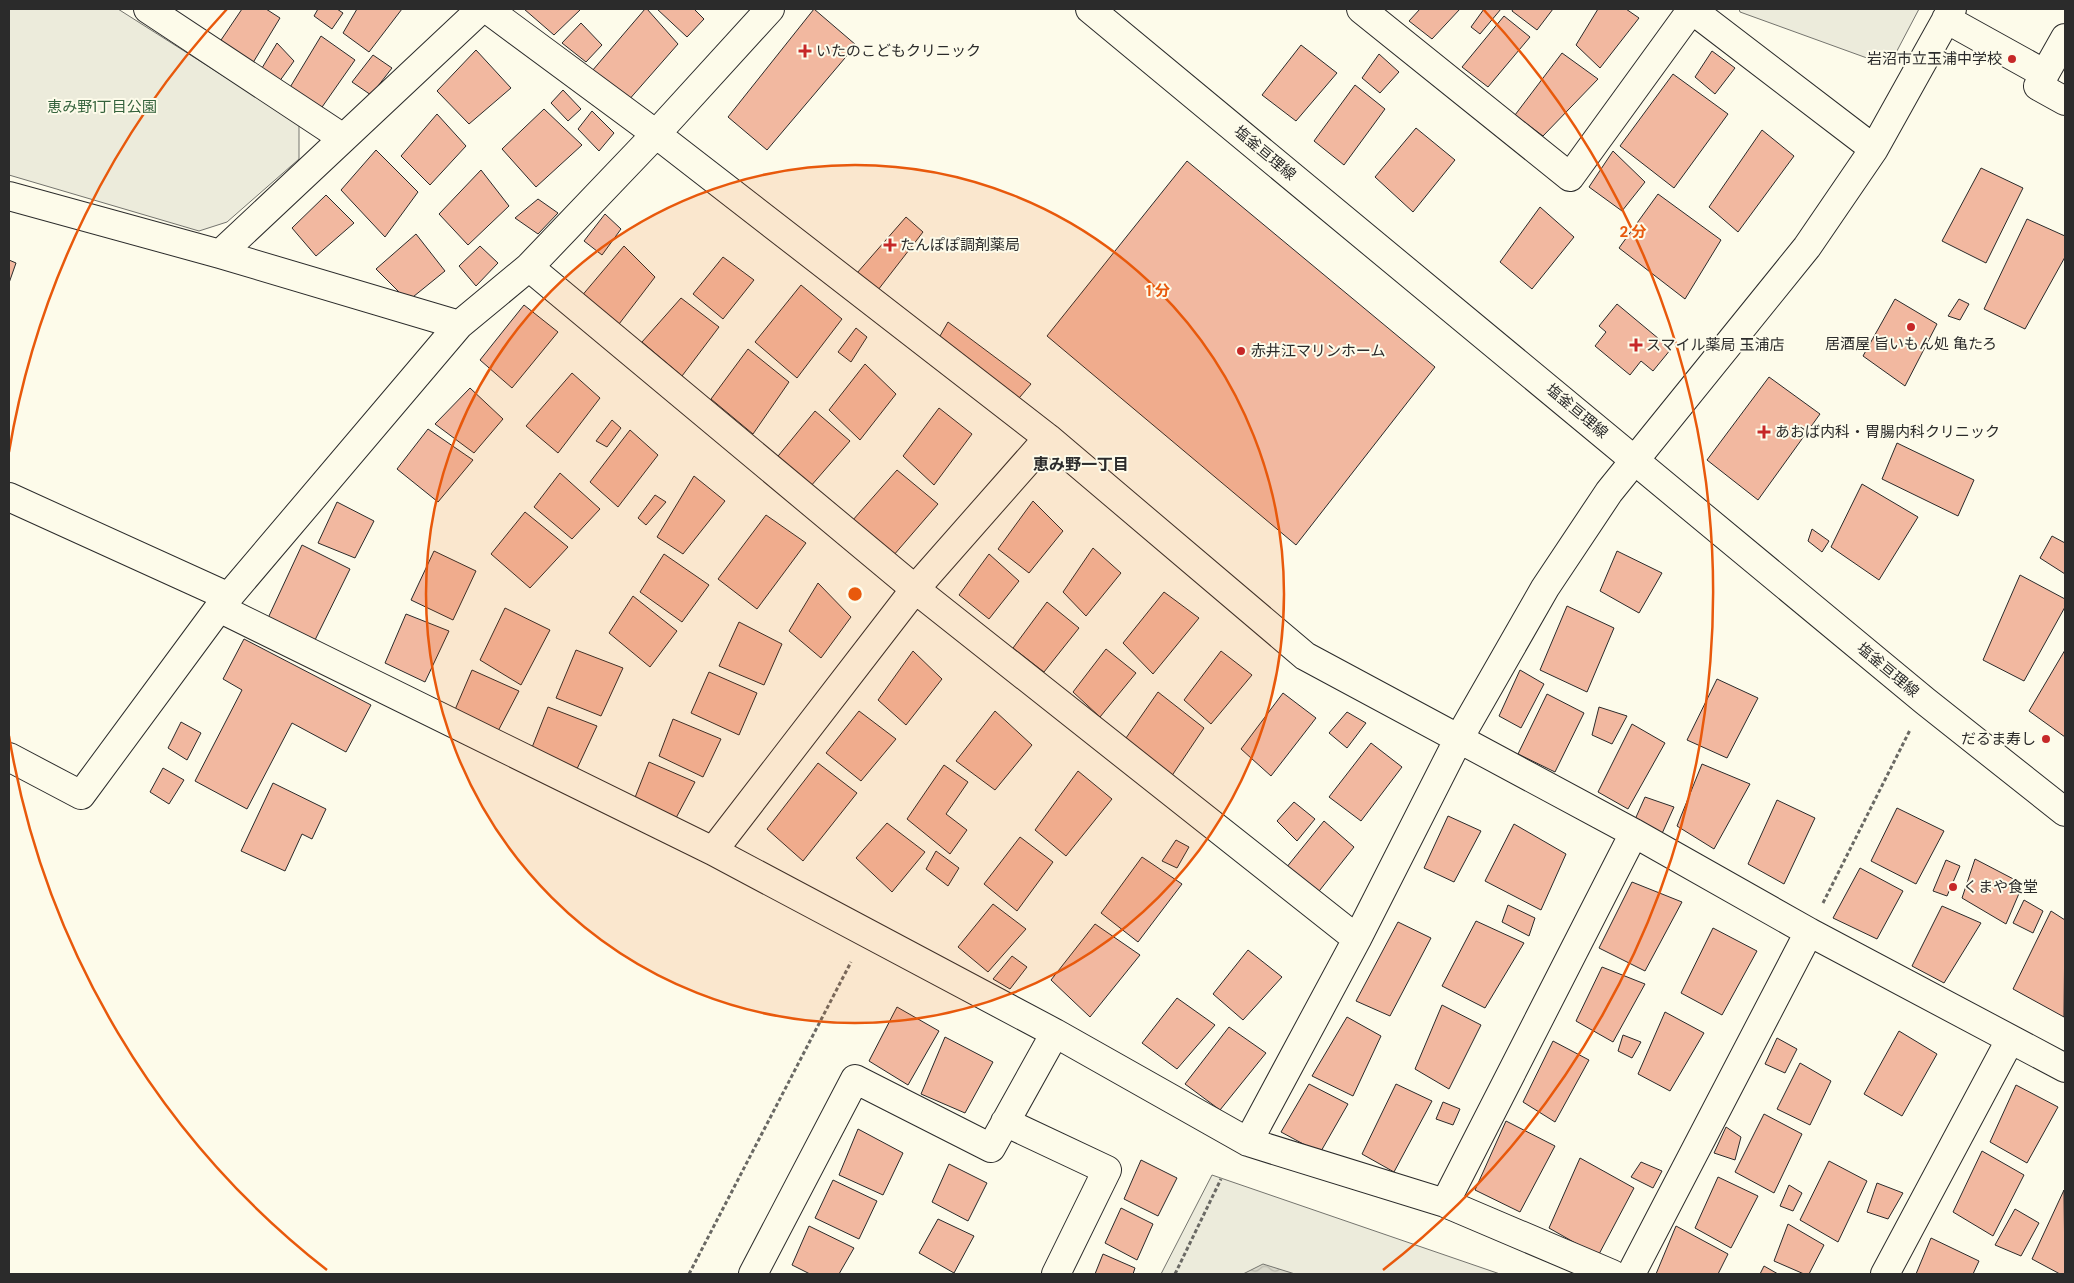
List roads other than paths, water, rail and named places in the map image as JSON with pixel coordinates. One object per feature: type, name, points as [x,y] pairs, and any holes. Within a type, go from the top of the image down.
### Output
[{"type":"street","points":[[148,9],[343,138]]},
{"type":"street","points":[[220,254],[481,9]]},
{"type":"street","points":[[487,9],[656,134],[1048,438],[1305,656],[1634,833],[1809,932],[2065,1068]]},
{"type":"street","points":[[9,757],[80,795],[224,602],[459,325],[529,268],[656,134],[770,9]]},
{"type":"street","name":"塩釜亘理線","points":[[1090,9],[1925,701],[2065,812]]},
{"type":"street","points":[[1361,9],[1570,177],[1692,9],[1874,150]]},
{"type":"street","points":[[1248,1142],[1357,938],[1458,740],[1545,588],[1598,506],[1634,458],[1807,247],[1874,150],[1949,14],[2045,74]]},
{"type":"street","points":[[2065,38],[2038,86],[2065,101]]},
{"type":"street","points":[[9,196],[220,254],[459,325]]},
{"type":"street","points":[[529,268],[915,589],[1357,938]]},
{"type":"street","points":[[713,851],[915,589],[1048,438]]},
{"type":"street","points":[[9,497],[224,602],[713,851],[1055,1033],[1248,1142],[1445,1203],[1612,1274]]},
{"type":"street","points":[[1445,1203],[1634,833]]},
{"type":"street","points":[[1631,1274],[1809,932]]},
{"type":"street","points":[[753,1274],[855,1079],[991,1148],[1055,1033]]},
{"type":"street","points":[[1885,1274],[2010,1040]]},
{"type":"street","points":[[1005,1122],[1107,1170],[1056,1274]]},
{"type":"water","points":[[1263,1264],[1295,1274],[1243,1274]]},
{"type":"place","name":"いたのこどもクリニック","points":[[805,51]]},
{"type":"place","name":"岩沼市立玉浦中学校","points":[[2012,59]]},
{"type":"place","name":"たんぽぽ調剤薬局","points":[[890,245]]},
{"type":"place","name":"居酒屋 旨いもん処 亀たろ","points":[[1911,327]]},
{"type":"place","name":"スマイル薬局 玉浦店","points":[[1636,345]]},
{"type":"place","name":"赤井江マリンホーム","points":[[1241,351]]},
{"type":"place","name":"あおば内科・胃腸内科クリニック","points":[[1764,432]]},
{"type":"place","name":"だるま寿し","points":[[2046,739]]},
{"type":"place","name":"くまや食堂","points":[[1953,887]]},
{"type":"district","name":"恵み野一丁目","points":[[1081,464]]},
{"type":"park label","name":"恵み野1丁目公園","points":[[102,107]]}]
